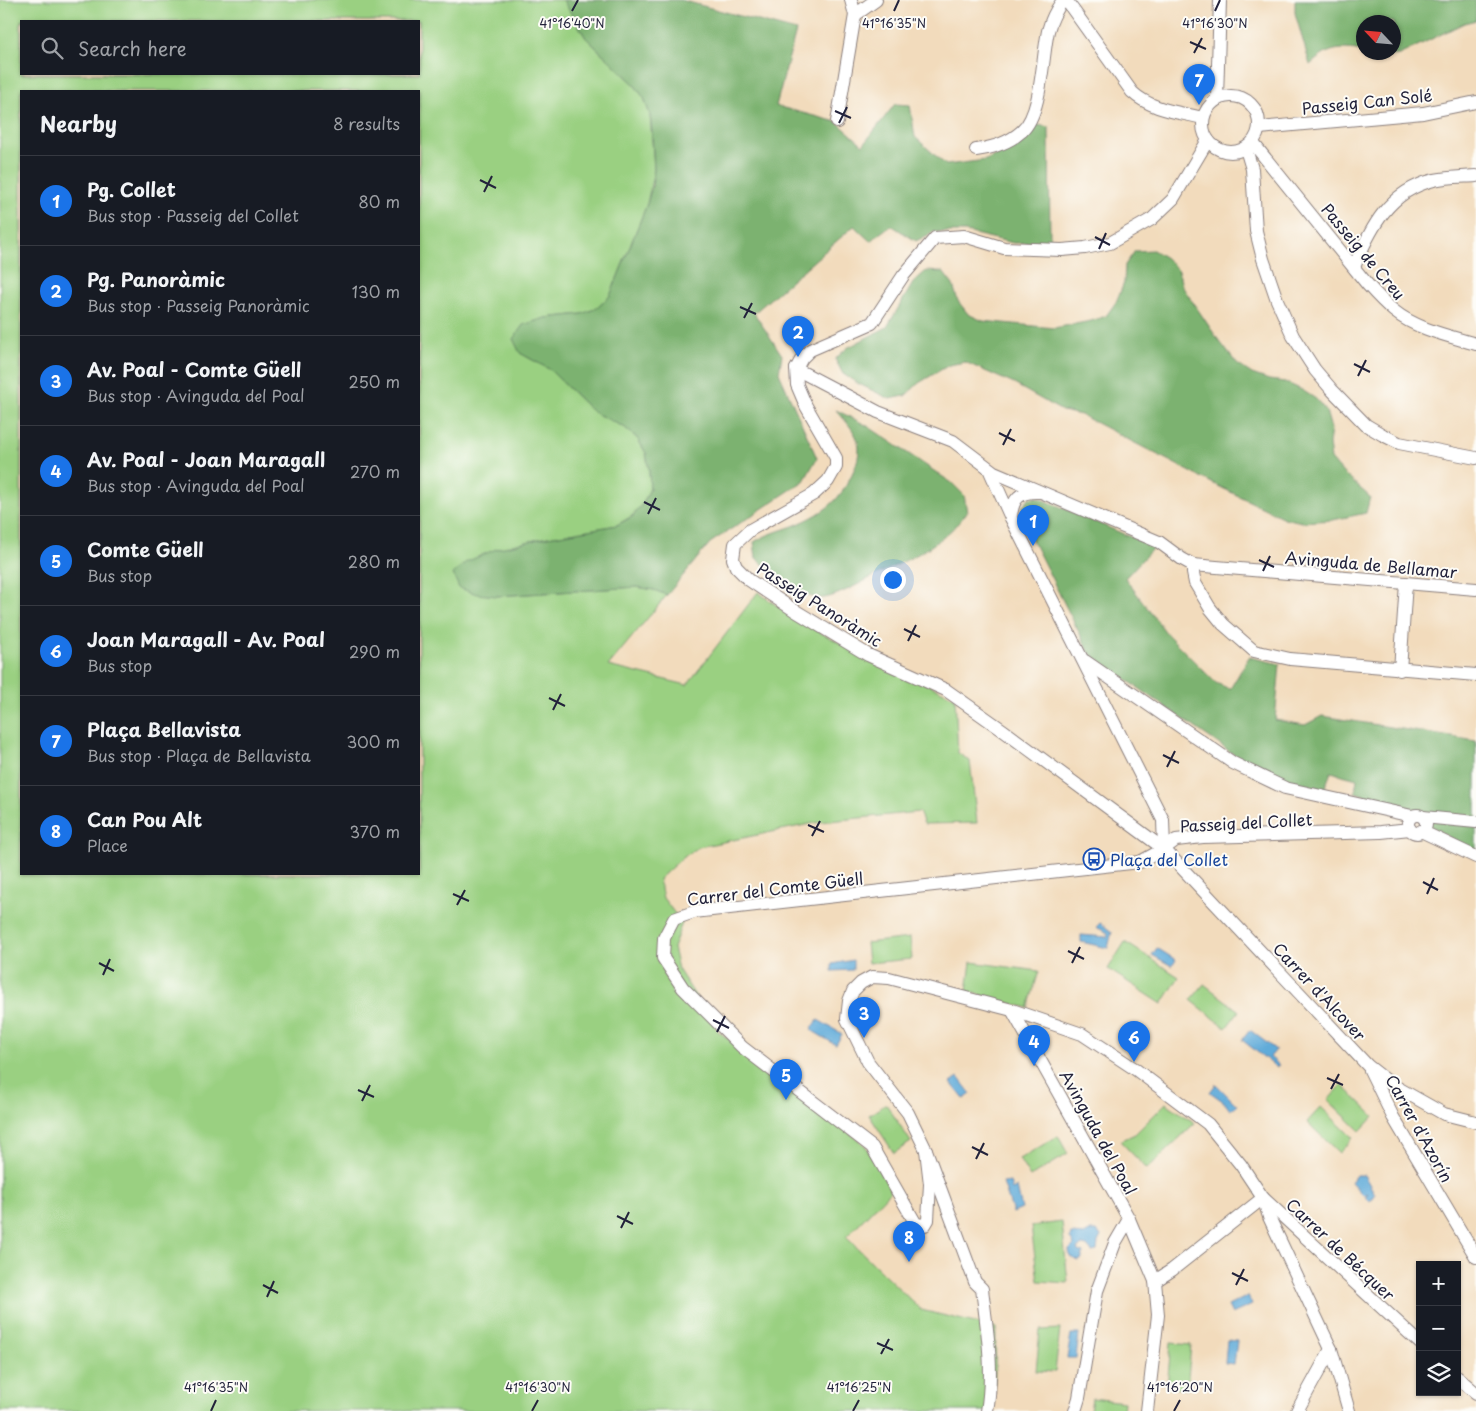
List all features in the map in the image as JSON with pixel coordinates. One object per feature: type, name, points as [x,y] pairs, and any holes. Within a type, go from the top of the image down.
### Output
[{"type":"street","points":[[837,122],[855,16],[851,0]]},
{"type":"street","points":[[855,16],[876,0]]},
{"type":"street","points":[[976,150],[1010,140],[1023,130],[1033,111],[1038,95],[1048,30],[1054,13],[1064,0],[1132,92],[1141,100],[1150,105],[1203,118]]},
{"type":"street","points":[[1217,98],[1220,0]]},
{"type":"street","points":[[1249,146],[1232,152],[1218,149],[1208,140],[1204,133],[1203,118],[1206,110],[1217,98],[1238,95],[1255,107],[1259,116],[1260,128],[1249,146],[1256,231],[1277,300],[1289,327],[1315,370],[1366,425],[1382,436],[1399,443],[1476,458]]},
{"type":"street","name":"Passeig Can Solé","points":[[1260,128],[1423,113],[1476,102]]},
{"type":"street","points":[[796,369],[802,358],[810,350],[872,323],[903,276],[934,238],[964,236],[1004,248],[1062,250],[1110,243],[1152,219],[1174,199],[1208,140]]},
{"type":"street","name":"Passeig de Creu","points":[[1249,146],[1354,267],[1366,284],[1395,312],[1422,326],[1476,344]]},
{"type":"street","points":[[1354,267],[1385,210],[1400,195],[1414,186],[1435,180],[1476,176]]},
{"type":"street","name":"Avinguda de Bellamar","points":[[796,369],[878,412],[952,441],[989,469],[1154,540],[1193,565],[1208,568],[1476,589]]},
{"type":"street","name":"Passeig Panoràmic","points":[[796,369],[797,385],[836,458],[836,467],[828,481],[814,494],[750,530],[735,544],[733,559],[736,567],[748,580],[868,655],[946,690],[1164,849]]},
{"type":"street","name":"Passeig del Collet","points":[[989,469],[1011,518],[1163,820],[1164,849]]},
{"type":"street","points":[[1011,518],[1014,502],[1020,496],[1028,492],[1041,492]]},
{"type":"street","points":[[1193,565],[1192,573],[1195,583],[1210,608],[1223,624],[1254,651],[1290,659],[1400,670],[1476,675]]},
{"type":"street","points":[[1203,596],[1208,568]]},
{"type":"street","points":[[1400,670],[1406,583]]},
{"type":"street","points":[[1084,661],[1233,763],[1285,788],[1416,823],[1476,857]]},
{"type":"street","points":[[1100,694],[1103,686],[1111,680]]},
{"type":"street","points":[[1416,823],[1476,822]]},
{"type":"street","name":"Passeig del Collet","points":[[1164,849],[1176,840],[1203,837],[1381,832],[1416,823]]},
{"type":"street","name":"Carrer d'Alcover","points":[[1164,849],[1368,1066],[1392,1084],[1444,1114],[1476,1122]]},
{"type":"street","name":"Carrer del Comte Güell","points":[[926,1150],[930,1184],[928,1220],[925,1225],[916,1224],[872,1147],[742,1047],[683,988],[663,958],[664,938],[674,920],[694,912],[1140,862],[1164,849]]},
{"type":"street","points":[[987,1411],[990,1396],[989,1349],[982,1289],[975,1282],[926,1150],[908,1113],[868,1062],[847,1019],[848,1001],[853,991],[861,983],[872,977],[889,978],[1012,1010],[1082,1034],[1142,1074],[1208,1124],[1241,1165],[1263,1198],[1269,1217],[1331,1349],[1349,1411]]},
{"type":"street","name":"Avinguda del Poal","points":[[1012,1010],[1129,1219],[1155,1281],[1158,1315],[1147,1411]]},
{"type":"street","name":"Carrer d'Azorín","points":[[1368,1066],[1393,1117],[1476,1257]]},
{"type":"street","points":[[1155,1281],[1172,1270],[1263,1198]]},
{"type":"street","name":"Carrer de Bécquer","points":[[1263,1198],[1416,1340]]},
{"type":"street","points":[[1075,1411],[1080,1398],[1097,1291],[1115,1243],[1129,1219]]},
{"type":"street","points":[[1297,1411],[1331,1349]]},
{"type":"street","points":[[1461,1380],[1476,1393]]},
{"type":"green space","points":[[0,0],[563,0],[586,38],[633,83],[644,98],[650,115],[654,169],[647,204],[610,296],[597,308],[582,314],[545,318],[520,353],[549,369],[593,412],[624,427],[637,438],[646,453],[650,489],[643,503],[632,516],[617,525],[548,537],[496,549],[496,596],[637,587],[667,595],[608,666],[687,685],[758,592],[798,621],[869,658],[955,697],[958,753],[970,761],[977,823],[924,824],[919,812],[820,822],[699,847],[682,858],[659,879],[663,898],[682,923],[673,948],[678,969],[718,1031],[865,1145],[891,1191],[846,1237],[921,1310],[996,1328],[994,1403],[992,1411],[0,1411]]},
{"type":"green space","points":[[563,0],[681,0],[796,31],[776,106],[837,122],[863,145],[895,104],[910,105],[915,137],[946,165],[986,160],[1012,147],[1032,124],[1049,127],[1050,243],[1013,243],[966,232],[934,232],[916,241],[891,225],[870,241],[854,226],[754,313],[782,355],[779,373],[817,458],[804,481],[710,543],[667,595],[637,587],[496,596],[477,594],[459,588],[453,574],[466,562],[496,549],[548,537],[617,525],[633,516],[643,503],[650,489],[646,453],[637,438],[624,427],[593,412],[549,369],[520,353],[513,339],[523,325],[545,318],[582,314],[597,308],[610,296],[647,204],[652,186],[654,169],[652,132],[650,115],[644,98],[633,83],[586,38]]},
{"type":"green space","points":[[1295,0],[1476,0],[1476,20],[1464,23],[1401,54],[1401,15],[1356,15],[1356,50],[1334,50],[1323,55],[1310,65],[1295,13]]},
{"type":"green space","points":[[1153,250],[1166,258],[1178,270],[1182,286],[1237,364],[1252,374],[1269,380],[1285,382],[1302,390],[1316,399],[1326,411],[1331,429],[1329,444],[1331,459],[1343,473],[1370,497],[1366,513],[1333,520],[1302,522],[1284,518],[1081,415],[1062,411],[1014,384],[965,362],[949,365],[919,383],[905,396],[890,399],[843,374],[835,359],[847,348],[887,327],[913,283],[926,271],[943,272],[953,285],[958,301],[968,314],[983,321],[1054,328],[1106,316],[1116,302],[1124,283],[1125,265],[1135,251]]},
{"type":"green space","points":[[836,410],[866,425],[952,483],[964,495],[967,512],[947,534],[923,551],[840,593],[824,598],[806,595],[787,584],[756,558],[754,542],[799,524],[817,514],[834,502],[844,489],[856,463],[859,446],[854,432]]},
{"type":"green space","points":[[1037,497],[1154,547],[1125,578],[1167,634],[1216,683],[1230,689],[1249,657],[1280,664],[1275,720],[1305,725],[1322,716],[1476,741],[1476,850],[1450,838],[1402,809],[1355,792],[1357,779],[1331,772],[1324,790],[1289,784],[1233,754],[1090,654],[1020,516],[1023,506],[1029,498]]},
{"type":"green space","points":[[910,938],[912,959],[868,963],[866,943]]},
{"type":"green space","points":[[1125,942],[1179,977],[1162,1004],[1108,969]]},
{"type":"green space","points":[[971,962],[1039,971],[1028,1008],[967,991]]},
{"type":"green space","points":[[1204,984],[1239,1011],[1226,1028],[1191,1000]]},
{"type":"green space","points":[[1342,1085],[1374,1116],[1360,1131],[1328,1100]]},
{"type":"green space","points":[[1166,1103],[1195,1123],[1147,1169],[1120,1141],[1135,1134]]},
{"type":"green space","points":[[886,1104],[911,1142],[894,1153],[869,1115]]},
{"type":"green space","points":[[1321,1107],[1353,1138],[1339,1153],[1307,1122]]},
{"type":"green space","points":[[1058,1136],[1068,1154],[1030,1177],[1019,1159]]},
{"type":"green space","points":[[1062,1222],[1068,1283],[1038,1281],[1031,1226]]},
{"type":"green space","points":[[1060,1329],[1055,1372],[1036,1371],[1040,1330]]},
{"type":"green space","points":[[1171,1343],[1191,1345],[1187,1389],[1167,1388]]},
{"type":"green space","points":[[1092,1398],[1124,1402],[1123,1411],[1090,1411]]},
{"type":"water","points":[[1100,923],[1112,932],[1108,948],[1081,942],[1081,935],[1107,937],[1108,933],[1096,927]]},
{"type":"water","points":[[1157,948],[1176,960],[1172,966],[1152,955]]},
{"type":"water","points":[[853,960],[853,970],[832,971],[832,964]]},
{"type":"water","points":[[818,1020],[842,1034],[836,1045],[811,1030]]},
{"type":"water","points":[[1250,1030],[1276,1050],[1270,1057],[1279,1065],[1276,1067],[1242,1040]]},
{"type":"water","points":[[958,1077],[971,1094],[964,1099],[951,1083]]},
{"type":"water","points":[[1216,1084],[1237,1105],[1230,1110],[1224,1102],[1210,1092]]},
{"type":"water","points":[[1356,1175],[1364,1175],[1375,1194],[1373,1199],[1369,1201],[1365,1197],[1368,1193],[1363,1195],[1351,1182]]},
{"type":"water","points":[[1010,1182],[1012,1190],[1017,1187],[1022,1209],[1013,1213],[1003,1183]]},
{"type":"water","points":[[1091,1231],[1097,1231],[1101,1236],[1097,1251],[1092,1252],[1087,1246],[1082,1245],[1077,1249],[1083,1253],[1082,1259],[1079,1261],[1070,1257],[1069,1250],[1074,1245],[1070,1238],[1071,1234],[1084,1235]]},
{"type":"water","points":[[1248,1296],[1252,1305],[1232,1314],[1228,1306]]},
{"type":"water","points":[[1071,1334],[1079,1334],[1076,1358],[1067,1358]]},
{"type":"water","points":[[1227,1340],[1237,1341],[1234,1364],[1225,1363]]},
{"type":"place","name":"Plaça Bellavista","points":[[1199,105]]},
{"type":"place","name":"Pg. Panoràmic","points":[[798,357]]},
{"type":"place","name":"Pg. Collet","points":[[1033,546]]},
{"type":"place","name":"Plaça del Collet","points":[[1094,859]]},
{"type":"place","name":"Av. Poal - Comte Güell","points":[[864,1038]]},
{"type":"place","name":"Joan Maragall - Av. Poal","points":[[1134,1062]]},
{"type":"place","name":"Av. Poal - Joan Maragall","points":[[1034,1066]]},
{"type":"place","name":"Comte Güell","points":[[786,1100]]},
{"type":"place","name":"Can Pou Alt","points":[[909,1262]]}]
